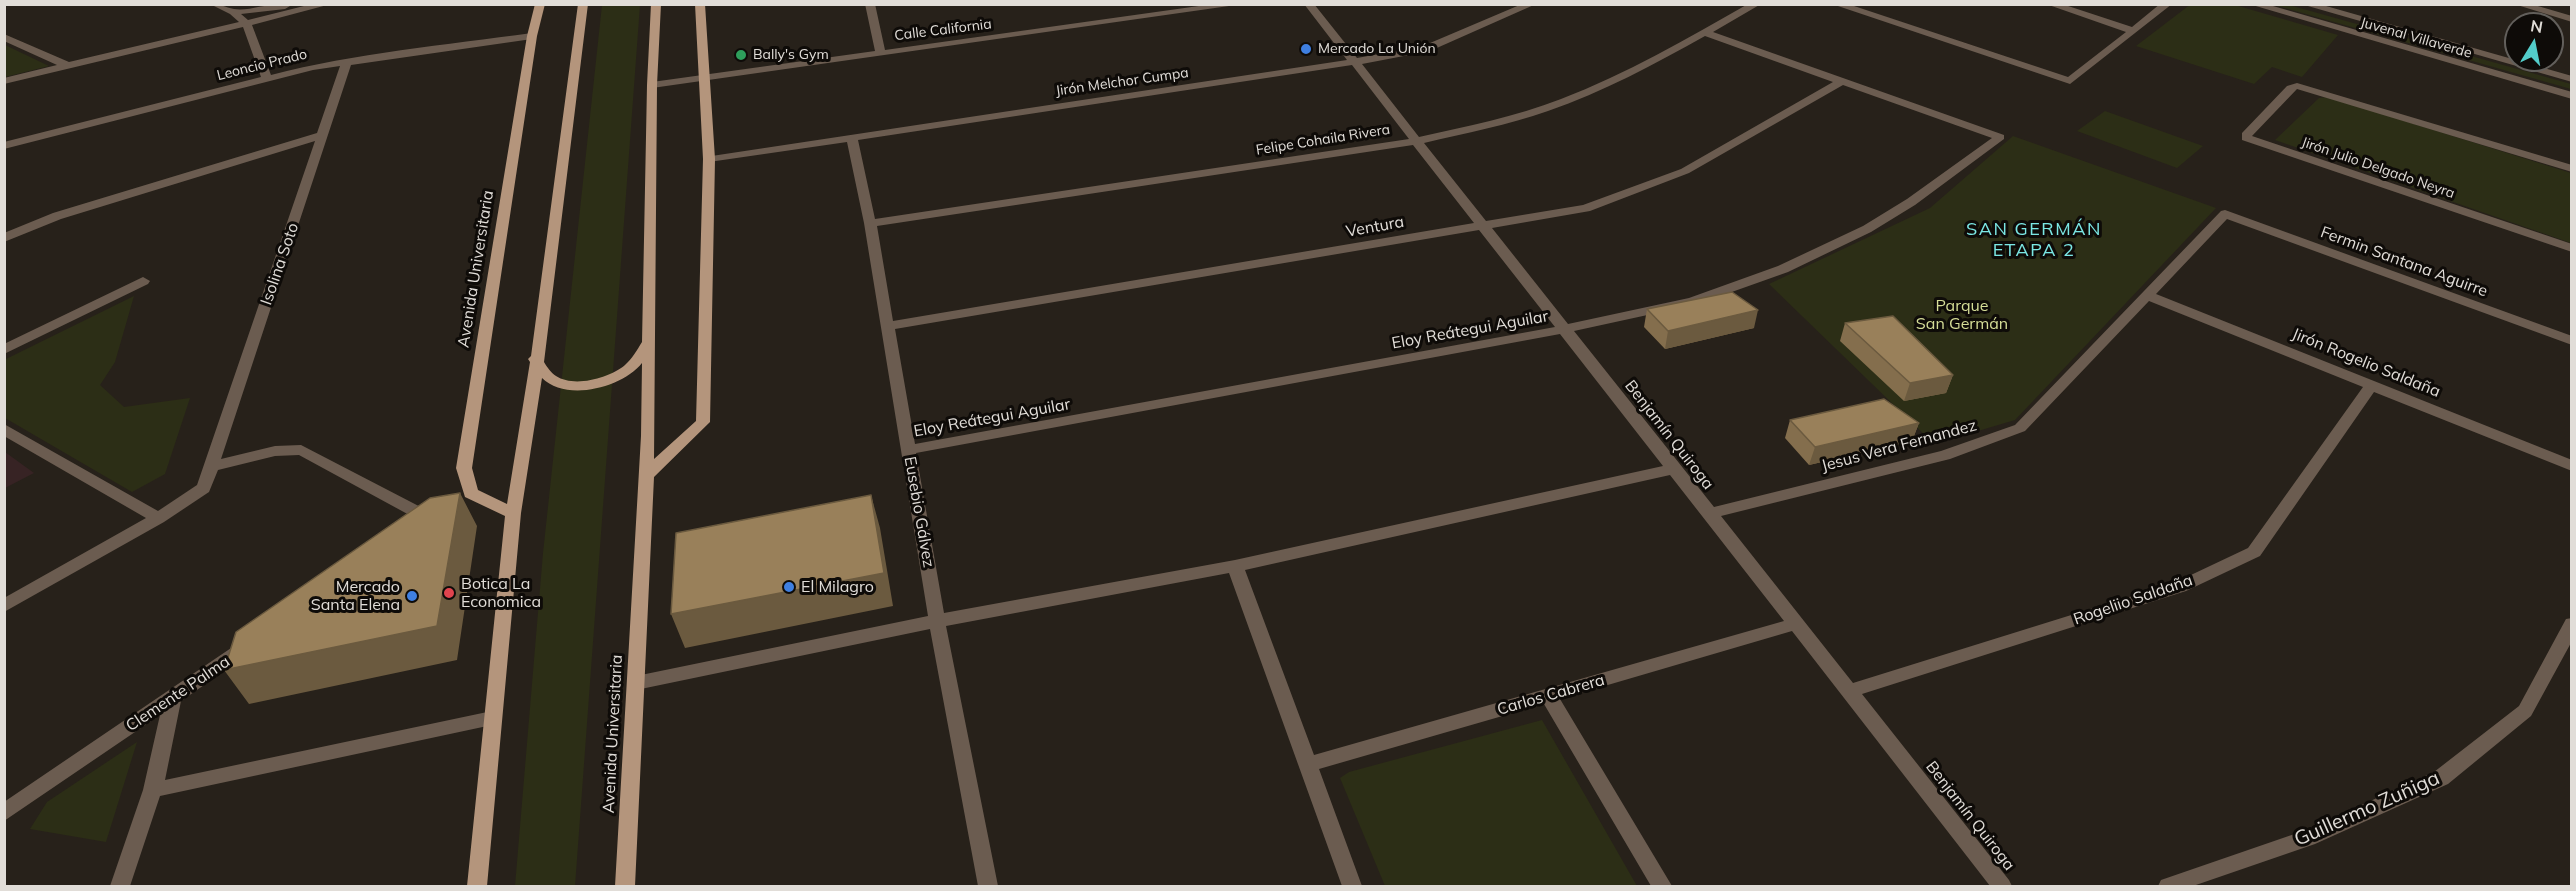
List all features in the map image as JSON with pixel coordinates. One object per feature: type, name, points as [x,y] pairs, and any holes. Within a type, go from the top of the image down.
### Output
[{"type":"main road","name":"Avenida Universitaria","points":[[513,513],[466,497],[464,468],[532,36],[540,4]]},
{"type":"main road","points":[[477,886],[513,513],[530,414],[535,359],[583,4]]},
{"type":"main road","name":"Avenida Universitaria","points":[[625,886],[646,475],[652,85],[656,4]]},
{"type":"main road","points":[[646,475],[703,422],[709,159],[700,4]]},
{"type":"main road","points":[[535,359],[552,380],[571,385],[595,382],[619,375],[631,367],[647,345]]},
{"type":"street","points":[[215,4],[233,12],[247,24],[267,79]]},
{"type":"street","points":[[233,12],[299,4]]},
{"type":"street","points":[[4,81],[326,4]]},
{"type":"street","points":[[870,4],[880,52]]},
{"type":"street","name":"Calle California","points":[[652,85],[1238,4]]},
{"type":"street","name":"Benjamín Quiroga","points":[[1309,4],[2002,886]]},
{"type":"street","name":"Jirón Melchor Cumpa","points":[[709,159],[1354,62],[1426,49],[1531,4]]},
{"type":"street","name":"Felipe Cohaila Rivera","points":[[870,224],[1416,141],[1505,120],[1583,94],[1705,33],[1756,4]]},
{"type":"street","points":[[1837,4],[2070,81],[2167,4]]},
{"type":"street","points":[[2051,4],[2133,31]]},
{"type":"street","name":"Juvenal Villaverde","points":[[2254,4],[2571,96]]},
{"type":"street","name":"Juvenal Villaverde","points":[[2307,4],[2571,79]]},
{"type":"street","points":[[2519,4],[2571,19]]},
{"type":"street","points":[[1705,33],[1842,81]]},
{"type":"street","name":"Leoncio Prado","points":[[4,146],[313,67],[532,36]]},
{"type":"street","points":[[4,37],[70,67]]},
{"type":"street","name":"Isolina Soto","points":[[4,606],[158,518],[204,488],[347,62]]},
{"type":"street","name":"Eloy Reátegui Aguilar","points":[[908,450],[1564,329],[1693,301],[1783,269],[1885,218],[1968,162],[2000,137],[1842,81]]},
{"type":"street","name":"Ventura","points":[[887,326],[1586,208],[1685,171],[1842,81]]},
{"type":"street","name":"Jirón Julio Delgado Neyra","points":[[2571,169],[2297,86],[2246,135],[2246,138],[2571,248]]},
{"type":"street","points":[[4,238],[57,216],[324,135]]},
{"type":"street","name":"Eusebio Gálvez","points":[[852,137],[870,224],[937,621],[988,886]]},
{"type":"street","name":"Jesus Vera Fernandez","points":[[1709,514],[1945,455],[2020,428],[2225,214]]},
{"type":"street","name":"Fermin Santana Aguirre","points":[[2225,214],[2571,341]]},
{"type":"street","points":[[4,350],[143,281]]},
{"type":"street","name":"Jirón Rogelio Saldaña","points":[[2147,295],[2571,466]]},
{"type":"street","name":"Rogeliio Saldaña","points":[[1849,692],[2180,586],[2254,552],[2372,385]]},
{"type":"street","points":[[4,429],[158,518]]},
{"type":"street","points":[[212,466],[274,451],[301,450],[437,517],[413,533]]},
{"type":"street","points":[[636,683],[937,621],[1235,566],[1673,469]]},
{"type":"street","points":[[1235,566],[1352,886]]},
{"type":"street","name":"Carlos Cabrera","points":[[1307,765],[1795,624]]},
{"type":"street","name":"Guillermo Zuñiga","points":[[2168,886],[2315,836],[2441,778],[2524,711],[2571,624]]},
{"type":"street","name":"Clemente Palma","points":[[4,813],[259,639]]},
{"type":"street","points":[[1549,696],[1662,886]]},
{"type":"street","points":[[120,886],[153,790],[173,698]]},
{"type":"street","points":[[153,790],[492,718]]},
{"type":"shaded area","points":[[5,452],[34,473],[5,488]]},
{"type":"green space","points":[[2191,4],[2235,5],[2338,35],[2302,77],[2272,67],[2254,84],[2136,46]]},
{"type":"green space","points":[[602,5],[640,5],[575,886],[515,886],[543,553]]},
{"type":"green space","points":[[2274,5],[2289,5],[2504,65],[2504,70]]},
{"type":"green space","points":[[5,45],[49,66],[5,77]]},
{"type":"green space","points":[[2511,72],[2528,72],[2571,84],[2571,89]]},
{"type":"green space","points":[[2328,97],[2571,173],[2571,243],[2275,140],[2319,98]]},
{"type":"green space","points":[[2105,111],[2203,146],[2177,168],[2077,131]]},
{"type":"green space","name":"Parque San Germán","points":[[2013,136],[2216,208],[2015,420],[1934,444],[1769,284],[1930,208]]},
{"type":"green space","points":[[134,296],[115,362],[100,385],[124,407],[190,398],[165,474],[132,492],[5,418],[4,360]]},
{"type":"green space","points":[[1542,720],[1637,886],[1385,886],[1340,778],[1349,772]]},
{"type":"green space","points":[[137,742],[106,842],[30,829],[47,802]]},
{"type":"building","points":[[1732,292],[1758,310],[1668,331],[1647,309]]},
{"type":"building","points":[[1893,316],[1953,375],[1910,383],[1845,323]]},
{"type":"building","points":[[1884,399],[1919,423],[1815,447],[1790,420]]},
{"type":"building","points":[[460,493],[437,626],[224,670],[236,632],[430,498]]},
{"type":"building","points":[[871,495],[884,573],[671,614],[676,533]]},
{"type":"place","name":"Mercado La Unión","points":[[1306,49]]},
{"type":"place","name":"Bally's Gym","points":[[741,55]]},
{"type":"place","name":"El Milagro","points":[[789,587]]},
{"type":"place","name":"Botica La Economica","points":[[449,593]]},
{"type":"place","name":"Mercado Santa Elena","points":[[412,596]]},
{"type":"district","name":"SAN GERMÁN ETAPA 2","points":[[2034,240]]}]
